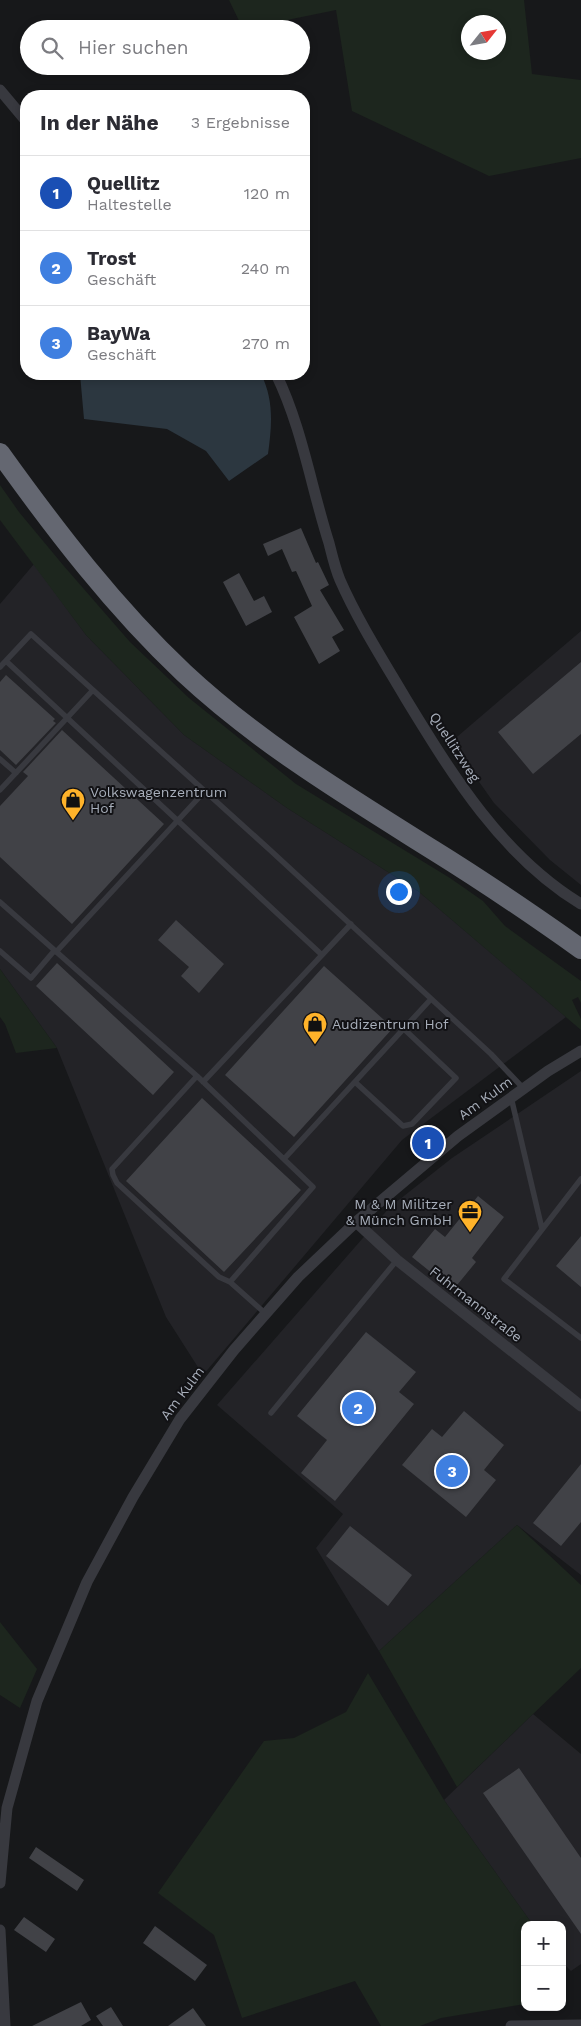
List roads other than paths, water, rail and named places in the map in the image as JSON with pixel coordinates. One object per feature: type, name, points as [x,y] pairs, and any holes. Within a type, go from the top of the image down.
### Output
[{"type":"highway","points":[[0,453],[73,551],[114,601],[184,673],[235,716],[305,769],[436,852],[580,949]]},
{"type":"street","points":[[0,90],[20,114]]},
{"type":"street","name":"Quellitzweg","points":[[279,380],[305,455],[322,523],[340,579],[372,643],[450,771],[488,822],[524,860],[557,889],[581,904]]},
{"type":"street","name":"Am Kulm","points":[[0,1883],[7,1808],[37,1701],[87,1582],[132,1497],[180,1419],[234,1350],[298,1277],[356,1222],[435,1154],[523,1088],[581,1051]]},
{"type":"street","name":"Fuhrmannstraße","points":[[356,1222],[396,1260],[581,1406]]},
{"type":"street","points":[[0,1930],[5,2026]]},
{"type":"street","points":[[511,2026],[581,2024]]},
{"type":"lane","points":[[0,667],[31,634],[432,999],[503,1065],[523,1088]]},
{"type":"lane","points":[[6,660],[322,955]]},
{"type":"lane","points":[[0,790],[93,690]]},
{"type":"lane","points":[[0,759],[16,773]]},
{"type":"lane","points":[[0,951],[30,978],[205,791]]},
{"type":"lane","points":[[0,902],[197,1076],[313,1187],[230,1282]]},
{"type":"lane","points":[[203,1082],[350,924]]},
{"type":"lane","points":[[284,1159],[432,999]]},
{"type":"lane","points":[[355,1082],[403,1126],[408,1127],[456,1078],[404,1029]]},
{"type":"lane","points":[[197,1076],[112,1169],[113,1176],[118,1183],[219,1277],[230,1282],[266,1314]]},
{"type":"lane","points":[[511,1097],[542,1229]]},
{"type":"lane","points":[[581,1179],[504,1279],[581,1338]]},
{"type":"lane","points":[[271,1413],[396,1260]]},
{"type":"place","name":"Volkswagenzentrum Hof","points":[[73,821]]},
{"type":"place","name":"Audizentrum Hof","points":[[315,1045]]},
{"type":"place","name":"Quellitz","points":[[428,1143]]},
{"type":"place","name":"M & M Militzer & Münch GmbH","points":[[470,1233]]},
{"type":"place","name":"Trost","points":[[358,1408]]},
{"type":"place","name":"BayWa","points":[[452,1471]]}]
